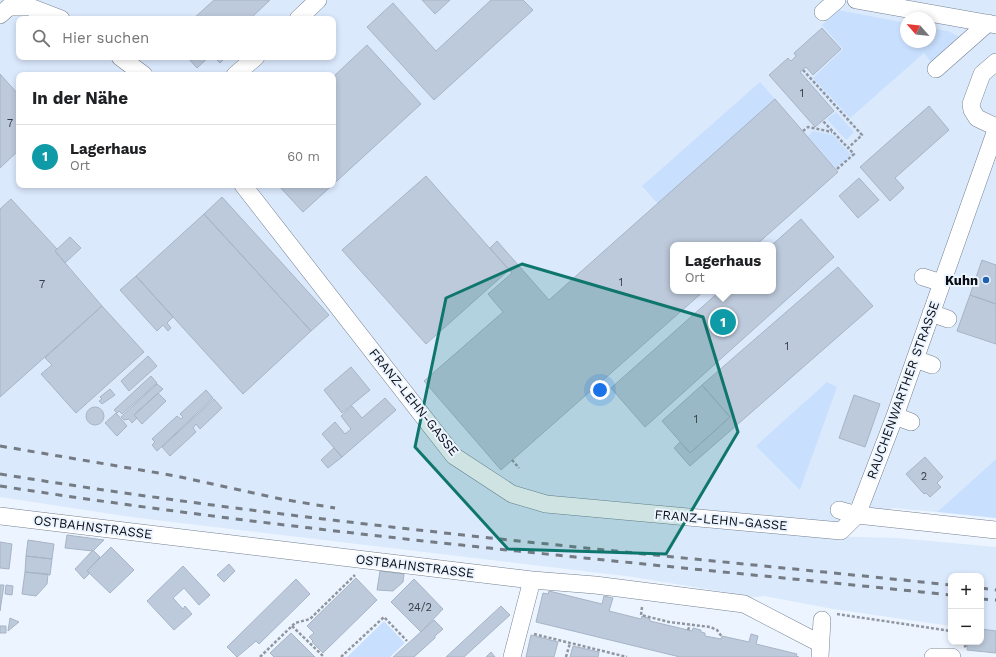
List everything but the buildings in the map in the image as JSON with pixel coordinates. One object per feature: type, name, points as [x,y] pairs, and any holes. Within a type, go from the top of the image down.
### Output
[{"type":"street","points":[[301,16],[318,0]]},
{"type":"street","points":[[823,12],[837,0]]},
{"type":"street","points":[[856,0],[992,24]]},
{"type":"street","points":[[0,15],[8,7],[30,7],[53,16]]},
{"type":"street","points":[[936,69],[992,24]]},
{"type":"street","points":[[124,60],[140,72]]},
{"type":"street","points":[[238,72],[252,60]]},
{"type":"street","points":[[996,62],[982,74],[971,104],[971,120],[980,121],[996,127]]},
{"type":"street","name":"RAUCHENWARTHER STRASSE","points":[[841,531],[857,515],[895,416],[996,130]]},
{"type":"street","name":"FRANZ-LEHN-GASSE","points":[[245,188],[454,456],[512,494],[546,504],[841,531]]},
{"type":"street","points":[[923,277],[942,283]]},
{"type":"street","points":[[931,313],[948,319]]},
{"type":"street","points":[[915,359],[932,365]]},
{"type":"street","points":[[895,416],[912,422]]},
{"type":"street","points":[[839,510],[857,515],[996,530]]},
{"type":"street","name":"OSTBAHNSTRASSE","points":[[0,516],[532,580],[646,591],[744,604],[821,650]]},
{"type":"street","points":[[512,657],[532,580]]},
{"type":"street","points":[[821,650],[822,620]]},
{"type":"street","points":[[934,657],[952,657]]},
{"type":"path","points":[[803,70],[862,135],[848,148]]},
{"type":"path","points":[[824,121],[854,154],[837,169]]},
{"type":"path","points":[[803,131],[808,127],[834,132]]},
{"type":"path","points":[[512,460],[519,468]]},
{"type":"path","points":[[260,657],[295,623],[310,618],[370,560]]},
{"type":"path","points":[[640,618],[646,591]]},
{"type":"path","points":[[822,620],[825,615],[830,613],[948,631]]},
{"type":"path","points":[[641,615],[690,625],[710,627],[717,630],[722,637]]},
{"type":"path","points":[[341,657],[384,617],[407,640]]},
{"type":"path","points":[[688,630],[690,625]]},
{"type":"path","points":[[292,626],[324,657]]},
{"type":"path","points":[[519,630],[615,656],[627,657]]},
{"type":"path","points":[[566,657],[570,643]]},
{"type":"highlighted area","points":[[522,264],[703,317],[738,432],[666,554],[508,549],[415,447],[446,298]]},
{"type":"shaded area","points":[[0,0],[996,0],[996,459],[937,512],[892,508],[819,536],[898,538],[996,547],[996,631],[984,629],[984,573],[948,573],[948,626],[833,609],[764,596],[747,598],[730,593],[633,577],[131,517],[0,497]]},
{"type":"shaded area","points":[[838,10],[900,22],[900,48],[936,48],[936,29],[948,31],[960,37],[931,62],[924,53],[850,118],[813,78],[843,49],[822,25]]},
{"type":"shaded area","points":[[760,82],[775,99],[658,204],[642,186]]},
{"type":"shaded area","points":[[836,112],[854,132],[846,140],[827,119]]},
{"type":"shaded area","points":[[813,131],[833,135],[851,155],[836,168],[808,136]]},
{"type":"shaded area","points":[[827,382],[837,387],[800,490],[756,446]]},
{"type":"shaded area","points":[[996,459],[996,518],[937,512]]},
{"type":"shaded area","points":[[384,621],[405,643],[390,657],[347,657]]},
{"type":"railway","points":[[0,446],[176,476],[281,499],[335,508]]},
{"type":"railway","points":[[0,474],[118,492],[356,523],[948,585]]},
{"type":"railway","points":[[0,486],[237,519],[356,533],[948,595]]},
{"type":"railway","points":[[984,588],[996,590]]},
{"type":"railway","points":[[984,599],[996,600]]},
{"type":"place","name":"Kuhn","points":[[986,280]]},
{"type":"place","name":"Lagerhaus","points":[[723,322]]}]
